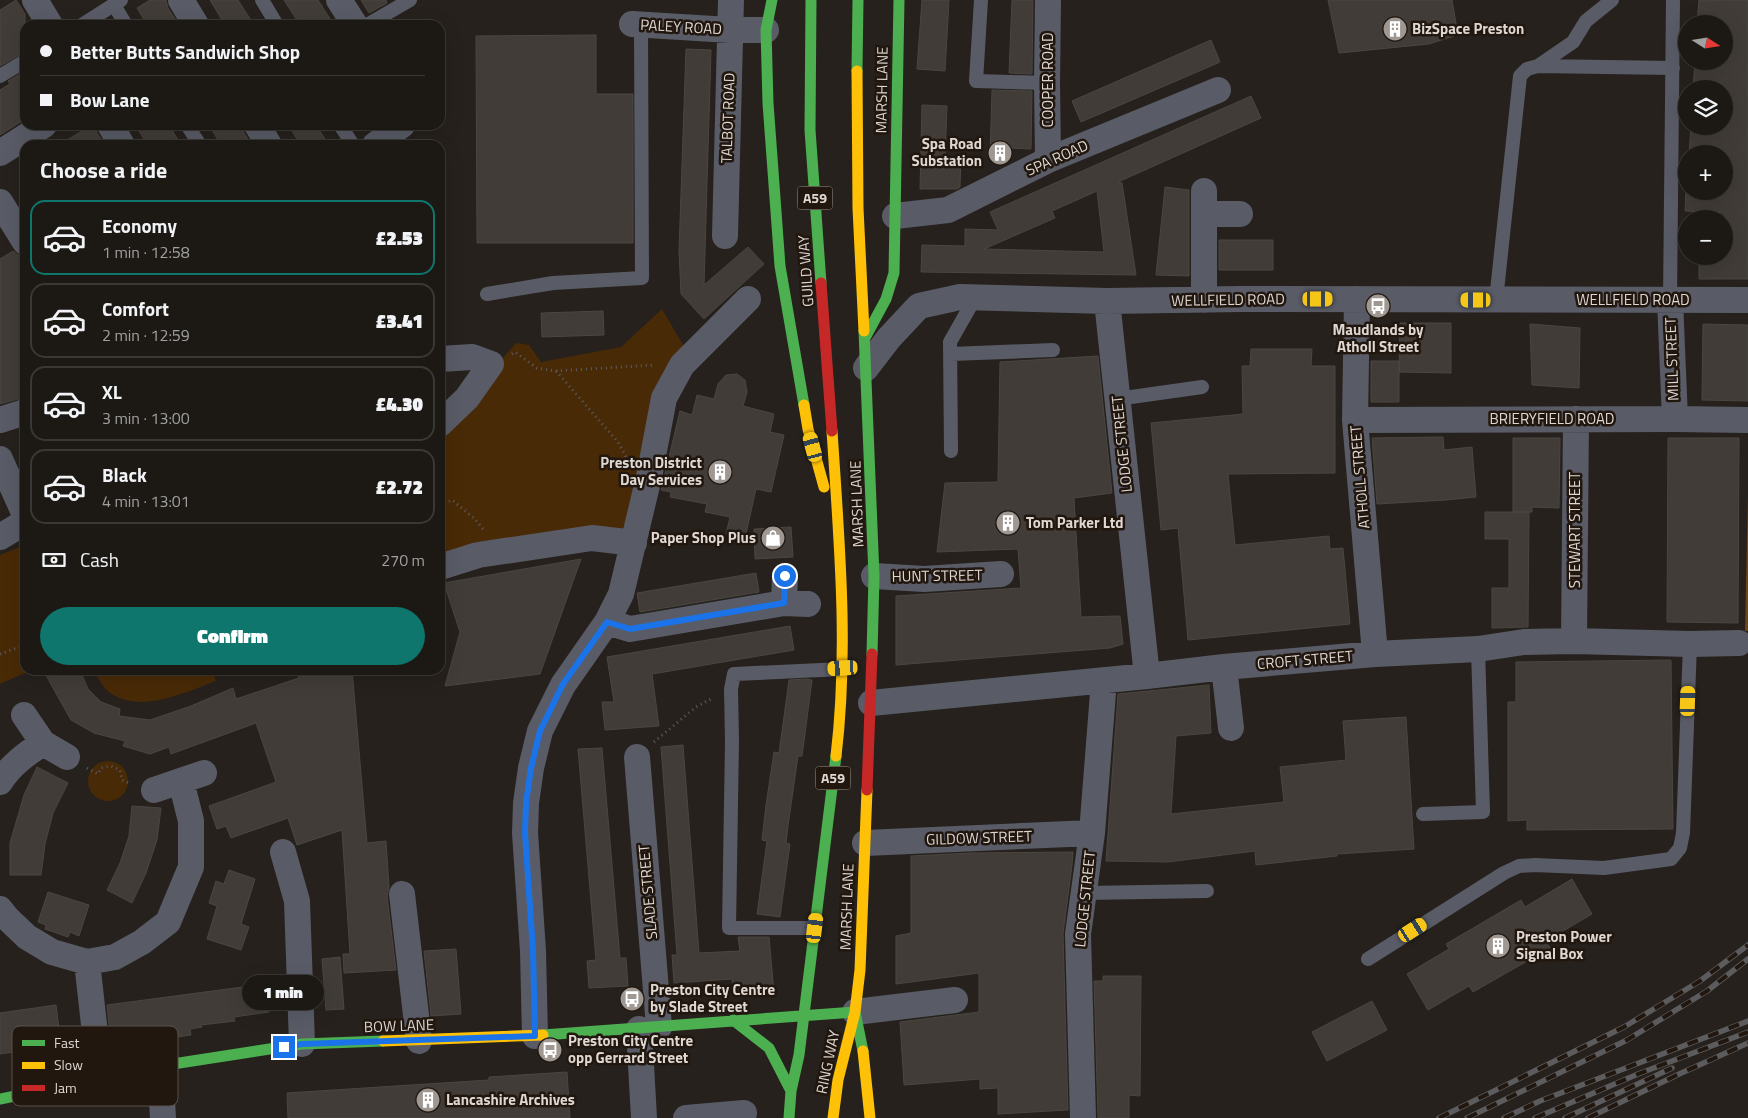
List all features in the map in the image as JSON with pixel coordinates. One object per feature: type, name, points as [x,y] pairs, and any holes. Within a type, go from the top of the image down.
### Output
[{"type":"main road","points":[[772,0],[766,30],[768,103],[780,266],[808,429],[839,539]]},
{"type":"main road","name":"GUILD WAY","points":[[811,0],[810,130],[839,539]]},
{"type":"main road","name":"A59","points":[[858,0],[856,129],[865,338]]},
{"type":"main road","name":"MARSH LANE","points":[[870,1118],[864,1057],[855,1012],[860,970],[871,703],[874,576],[865,338],[891,288],[894,273],[899,0]]},
{"type":"main road","name":"MARSH LANE","points":[[802,1016],[815,928],[840,722],[843,668],[839,539]]},
{"type":"main road","points":[[802,1016],[855,1012]]},
{"type":"main road","name":"RING WAY","points":[[833,1118],[839,1074],[855,1012]]},
{"type":"main road","name":"BOW LANE","points":[[178,1063],[302,1044],[535,1036],[802,1016]]},
{"type":"main road","name":"RING WAY","points":[[789,1118],[791,1091],[799,1055],[802,1016]]},
{"type":"main road","points":[[734,1020],[769,1048],[776,1058],[791,1091]]},
{"type":"street","points":[[35,0],[47,20]]},
{"type":"street","points":[[181,0],[193,20]]},
{"type":"street","points":[[340,0],[352,20]]},
{"type":"street","name":"TALBOT ROAD","points":[[724,236],[731,0]]},
{"type":"street","name":"COOPER ROAD","points":[[1048,0],[1048,160]]},
{"type":"street","name":"PALEY ROAD","points":[[637,25],[766,30]]},
{"type":"street","name":"SPA ROAD","points":[[895,216],[948,210],[1048,160],[1218,90]]},
{"type":"street","points":[[20,140],[36,130]]},
{"type":"street","points":[[382,140],[395,130]]},
{"type":"street","points":[[0,153],[20,140]]},
{"type":"street","points":[[1204,300],[1204,202],[1240,214]]},
{"type":"street","points":[[866,368],[889,338],[919,306],[894,273]]},
{"type":"street","name":"WELLFIELD ROAD","points":[[919,306],[960,297],[1107,301],[1241,298],[1748,300]]},
{"type":"street","points":[[535,1036],[533,951],[525,833],[526,803],[531,768],[540,731],[563,684],[607,622],[621,594],[649,477],[664,398],[682,365],[748,299]]},
{"type":"street","name":"ATHOLL STREET","points":[[1357,299],[1355,420],[1375,654]]},
{"type":"street","name":"MILL STREET","points":[[1670,300],[1675,419]]},
{"type":"street","name":"LODGE STREET","points":[[1107,301],[1147,676]]},
{"type":"street","points":[[445,359],[472,357],[491,364],[467,398],[445,419]]},
{"type":"street","points":[[0,420],[20,414]]},
{"type":"street","name":"STEWART STREET","points":[[1574,641],[1576,419]]},
{"type":"street","name":"BRIERYFIELD ROAD","points":[[1355,420],[1748,420]]},
{"type":"street","points":[[0,459],[20,504]]},
{"type":"street","points":[[0,537],[20,525]]},
{"type":"street","points":[[445,566],[478,555],[592,538],[634,543]]},
{"type":"street","name":"HUNT STREET","points":[[874,576],[924,579],[1001,574]]},
{"type":"street","points":[[607,622],[630,629],[796,604],[785,576]]},
{"type":"street","name":"CROFT STREET","points":[[871,703],[1224,667],[1375,654],[1478,649],[1524,642],[1739,643]]},
{"type":"street","points":[[1224,667],[1231,728]]},
{"type":"street","name":"LODGE STREET","points":[[1083,1118],[1078,934],[1092,833],[1104,680]]},
{"type":"street","points":[[24,715],[43,743],[67,757]]},
{"type":"street","points":[[0,782],[13,766],[43,743]]},
{"type":"street","name":"SLADE STREET","points":[[637,757],[649,1028],[644,1118]]},
{"type":"street","points":[[0,909],[27,937],[52,952],[87,962],[115,957],[142,942],[168,922],[191,868],[192,777],[154,790]]},
{"type":"street","name":"GILDOW STREET","points":[[865,843],[1092,833]]},
{"type":"street","points":[[283,852],[296,901],[302,1044]]},
{"type":"street","points":[[402,894],[419,1041]]},
{"type":"street","points":[[87,962],[94,1026]]},
{"type":"street","points":[[855,1012],[955,1000]]},
{"type":"street","points":[[686,1118],[744,1114]]},
{"type":"lane","points":[[262,0],[274,20]]},
{"type":"lane","points":[[376,20],[410,0]]},
{"type":"lane","points":[[980,0],[976,81],[1047,83]]},
{"type":"lane","points":[[1496,300],[1520,76],[1573,42],[1586,21],[1612,0]]},
{"type":"lane","points":[[1670,300],[1673,0]]},
{"type":"lane","points":[[90,20],[118,2],[124,20]]},
{"type":"lane","points":[[486,294],[553,283],[642,278],[637,25]]},
{"type":"lane","points":[[0,76],[20,64]]},
{"type":"lane","points":[[1538,66],[1673,68]]},
{"type":"lane","points":[[951,451],[950,342],[975,298]]},
{"type":"lane","points":[[951,354],[1053,350]]},
{"type":"lane","points":[[1117,399],[1202,387]]},
{"type":"lane","points":[[1368,959],[1504,873],[1519,866],[1604,868],[1671,859],[1680,848],[1683,833],[1690,644]]},
{"type":"lane","points":[[1423,814],[1483,812],[1478,649]]},
{"type":"lane","points":[[815,928],[729,928],[732,741],[730,689],[734,674],[843,668]]},
{"type":"lane","points":[[1085,893],[1207,891]]},
{"type":"path","points":[[491,364],[515,352],[537,368],[555,371],[682,365]]},
{"type":"path","points":[[555,371],[618,442],[633,469],[649,477]]},
{"type":"path","points":[[445,504],[452,500],[474,518],[493,541],[495,552]]},
{"type":"path","points":[[0,654],[20,646]]},
{"type":"path","points":[[637,757],[696,707],[730,689]]},
{"type":"path","points":[[67,757],[98,774],[101,768],[110,766],[120,770],[122,780],[154,790]]},
{"type":"shaded area","points":[[662,309],[686,350],[631,537],[445,562],[445,424],[516,343],[529,345],[541,362],[621,347]]},
{"type":"shaded area","points":[[1748,494],[1748,631],[1745,631]]},
{"type":"shaded area","points":[[20,547],[21,675],[0,684],[0,555]]},
{"type":"shaded area","points":[[96,675],[214,675],[216,681],[177,695],[148,702],[134,702],[121,699],[109,692]]},
{"type":"shaded area","points":[[112,761],[119,764],[125,770],[128,781],[127,789],[119,798],[112,801],[104,801],[97,798],[89,789],[88,777],[91,770],[100,762]]},
{"type":"building","points":[[16,0],[25,14],[25,20],[20,20],[20,55],[0,66],[0,10]]},
{"type":"building","points":[[150,0],[166,0],[168,8],[176,20],[144,20],[137,8]]},
{"type":"building","points":[[210,0],[238,0],[251,20],[222,20]]},
{"type":"building","points":[[284,0],[318,0],[331,20],[297,20]]},
{"type":"building","points":[[361,0],[386,0],[387,3],[369,13]]},
{"type":"building","points":[[922,0],[949,0],[945,71],[917,69]]},
{"type":"building","points":[[1012,0],[1033,0],[1032,74],[1009,73]]},
{"type":"building","name":"BizSpace Preston","points":[[1328,0],[1452,0],[1456,23],[1454,36],[1429,44],[1339,53]]},
{"type":"building","points":[[1699,0],[1748,0],[1748,279],[1699,279],[1699,265],[1733,265],[1733,210],[1685,210],[1686,200],[1733,200],[1733,145],[1690,145],[1690,135],[1733,135],[1733,80],[1694,80],[1694,70],[1733,70],[1733,15],[1698,15]]},
{"type":"building","points":[[596,35],[596,94],[633,94],[633,243],[477,243],[476,36]]},
{"type":"building","points":[[1211,40],[1220,62],[1081,122],[1072,101]]},
{"type":"building","points":[[686,49],[711,50],[704,285],[748,247],[764,264],[704,319],[681,294],[679,251]]},
{"type":"building","points":[[20,74],[20,122],[0,135],[0,90],[10,84],[8,81]]},
{"type":"building","points":[[992,90],[1032,91],[1031,149],[1009,148],[1009,159],[990,158]]},
{"type":"building","points":[[1251,96],[1261,118],[1118,182],[1122,183],[1136,275],[921,272],[922,245],[965,246],[965,229],[998,230],[990,212]],"holes":[[[1097,191],[1104,252],[984,249],[1055,218],[1052,211]]]},
{"type":"building","points":[[922,105],[947,106],[945,158],[961,156],[960,187],[957,189],[920,189]]},
{"type":"building","points":[[84,130],[96,130],[102,140],[67,140]]},
{"type":"building","points":[[138,130],[172,130],[178,140],[145,140]]},
{"type":"building","points":[[212,130],[243,130],[249,140],[218,140]]},
{"type":"building","points":[[291,130],[319,130],[326,140],[298,140]]},
{"type":"building","points":[[1165,187],[1189,190],[1189,276],[1156,275]]},
{"type":"building","points":[[1219,240],[1273,240],[1273,270],[1219,270]]},
{"type":"building","points":[[13,251],[20,255],[20,398],[0,404],[0,259]]},
{"type":"building","points":[[603,311],[604,335],[542,337],[541,313]]},
{"type":"building","points":[[1400,323],[1451,323],[1451,373],[1399,372]]},
{"type":"building","points":[[1530,324],[1580,328],[1579,388],[1532,385]]},
{"type":"building","points":[[1703,324],[1748,325],[1748,401],[1702,400]]},
{"type":"building","points":[[1251,349],[1312,349],[1311,366],[1335,366],[1335,473],[1228,474],[1235,545],[1329,536],[1330,549],[1343,548],[1350,624],[1188,640],[1178,528],[1161,530],[1151,423],[1243,414],[1242,366],[1250,366]]},
{"type":"building","name":"Tom Parker Ltd","points":[[1098,356],[1112,493],[1074,498],[1081,617],[1120,616],[1123,644],[1110,648],[896,665],[896,596],[1021,588],[1018,549],[937,552],[945,483],[998,482],[1000,362]]},
{"type":"building","points":[[1371,361],[1399,361],[1399,402],[1371,402]]},
{"type":"building","name":"Preston District Day Services","points":[[737,374],[745,380],[747,392],[743,406],[774,414],[770,432],[784,435],[771,492],[756,489],[745,538],[726,534],[730,517],[705,512],[707,504],[670,497],[671,492],[661,490],[680,411],[692,415],[697,395],[714,399],[718,384],[726,375]]},
{"type":"building","points":[[1443,437],[1444,450],[1472,447],[1476,497],[1377,504],[1372,438]]},
{"type":"building","points":[[1513,438],[1560,438],[1559,508],[1532,507],[1532,512],[1513,512]]},
{"type":"building","points":[[1668,438],[1739,438],[1738,623],[1667,622]]},
{"type":"building","points":[[1485,512],[1529,512],[1528,627],[1492,628],[1492,588],[1509,588],[1509,539],[1485,539]]},
{"type":"building","name":"Paper Shop Plus","points":[[791,527],[793,557],[755,559],[754,529]]},
{"type":"building","points":[[581,559],[540,674],[445,686],[460,632],[445,583]]},
{"type":"building","points":[[756,573],[759,592],[640,612],[637,593]]},
{"type":"building","points":[[790,626],[794,650],[652,674],[659,726],[605,730],[602,702],[614,702],[607,657]]},
{"type":"building","points":[[1671,660],[1673,829],[1527,830],[1527,820],[1508,821],[1508,702],[1516,702],[1516,662]]},
{"type":"building","points":[[46,675],[82,675],[88,689],[101,702],[120,709],[119,716],[150,720],[191,706],[233,688],[236,699],[299,678],[298,675],[352,675],[367,843],[386,841],[389,887],[387,896],[396,970],[344,973],[343,954],[350,954],[342,830],[297,845],[288,818],[231,838],[226,826],[217,829],[209,806],[276,782],[256,723],[171,754],[169,747],[150,754],[123,746],[125,741],[94,733],[71,720]]},
{"type":"building","points":[[789,680],[812,680],[802,756],[798,756],[788,826],[786,843],[790,844],[780,917],[757,914],[767,841],[762,840],[766,805],[774,752],[779,753]]},
{"type":"building","points":[[1209,685],[1211,733],[1176,736],[1171,814],[1284,802],[1280,767],[1346,760],[1343,721],[1406,717],[1414,849],[1337,854],[1337,856],[1256,865],[1255,851],[1168,862],[1106,861],[1118,694]]},
{"type":"building","points":[[683,745],[699,953],[740,951],[738,937],[769,937],[774,993],[734,996],[732,979],[674,983],[672,955],[677,955],[661,747]]},
{"type":"building","points":[[602,748],[620,958],[626,958],[628,986],[589,988],[587,961],[596,960],[578,749]]},
{"type":"building","points":[[37,767],[68,783],[53,813],[45,844],[41,875],[10,875],[10,843],[24,795]]},
{"type":"building","points":[[132,806],[161,808],[157,840],[146,873],[132,903],[107,890],[120,863],[129,836]]},
{"type":"building","points":[[1073,852],[1063,934],[1068,1110],[998,1114],[998,1088],[980,1089],[980,1079],[904,1085],[900,1022],[979,1012],[979,973],[896,984],[896,936],[911,933],[911,856],[971,853]]},
{"type":"building","points":[[229,870],[255,879],[241,924],[249,927],[241,950],[207,939],[217,906],[209,903],[216,881],[224,884]]},
{"type":"building","name":"Preston Power Signal Box","points":[[1572,879],[1592,914],[1546,941],[1550,948],[1473,992],[1469,986],[1428,1010],[1407,974],[1449,949],[1446,944],[1521,900],[1525,907]]},
{"type":"building","points":[[48,892],[89,905],[79,936],[70,932],[68,937],[45,929],[46,925],[38,922]]},
{"type":"building","points":[[456,949],[461,1014],[431,1016],[424,951]]},
{"type":"building","points":[[340,957],[344,1009],[326,1010],[322,959]]},
{"type":"building","points":[[1103,976],[1141,976],[1140,1096],[1129,1095],[1129,1118],[1098,1118],[1094,981],[1103,981]]},
{"type":"building","points":[[265,984],[269,1012],[234,1017],[235,1021],[201,1025],[202,1027],[190,1029],[191,1035],[178,1037],[178,1026],[109,1026],[107,1005]]},
{"type":"building","points":[[1372,1001],[1387,1030],[1327,1061],[1312,1032]]},
{"type":"building","points":[[56,1005],[59,1026],[12,1026],[12,1052],[0,1054],[0,1013]]},
{"type":"building","name":"Lancashire Archives","points":[[567,1072],[570,1118],[288,1118],[287,1093],[489,1080],[489,1077]]},
{"type":"railway","points":[[1439,1118],[1624,1027],[1700,981],[1748,945]]},
{"type":"railway","points":[[1467,1118],[1627,1040],[1707,991],[1748,959]]},
{"type":"railway","points":[[1504,1118],[1540,1101],[1748,1021]]},
{"type":"railway","points":[[1535,1118],[1638,1074],[1748,1032]]},
{"type":"railway","points":[[1588,1118],[1748,1043]]},
{"type":"railway","points":[[1565,1118],[1672,1068]]},
{"type":"traffic: fast","points":[[766,30],[772,0]]},
{"type":"traffic: fast","points":[[811,0],[810,130],[821,283]]},
{"type":"traffic: fast","points":[[857,71],[858,0]]},
{"type":"traffic: fast","points":[[865,338],[886,299],[894,273],[899,0]]},
{"type":"traffic: fast","points":[[766,30],[768,103],[780,266],[804,405]]},
{"type":"traffic: fast","points":[[864,331],[874,576],[872,654]]},
{"type":"traffic: fast","points":[[789,1118],[791,1091],[799,1055],[836,756]]},
{"type":"traffic: fast","points":[[543,1035],[855,1012],[863,1051]]},
{"type":"traffic: fast","points":[[733,1020],[769,1048],[791,1091]]},
{"type":"traffic: fast","points":[[178,1063],[302,1044],[383,1041]]},
{"type":"traffic: fast","points":[[0,1099],[12,1097]]},
{"type":"traffic: slow","points":[[857,71],[858,208],[864,331]]},
{"type":"traffic: slow","points":[[804,405],[808,429],[824,487]]},
{"type":"traffic: slow","points":[[832,431],[842,594],[842,675],[836,756]]},
{"type":"traffic: slow","points":[[833,1118],[838,1080],[855,1012],[860,970],[867,790]]},
{"type":"traffic: slow","points":[[383,1041],[543,1035]]},
{"type":"traffic: slow","points":[[863,1051],[870,1118]]},
{"type":"traffic: jam","points":[[821,283],[832,431]]},
{"type":"traffic: jam","points":[[867,790],[872,654]]},
{"type":"place","name":"BizSpace Preston","points":[[1395,29]]},
{"type":"place","name":"Spa Road Substation","points":[[1000,153]]},
{"type":"place","name":"Maudlands by Atholl Street","points":[[1378,306]]},
{"type":"place","name":"Preston District Day Services","points":[[720,472]]},
{"type":"place","name":"Tom Parker Ltd","points":[[1008,523]]},
{"type":"place","name":"Paper Shop Plus","points":[[773,538]]},
{"type":"place","name":"Preston Power Signal Box","points":[[1498,946]]},
{"type":"place","name":"Preston City Centre by Slade Street","points":[[632,999]]},
{"type":"place","name":"Preston City Centre opp Gerrard Street","points":[[550,1050]]},
{"type":"place","name":"Lancashire Archives","points":[[428,1100]]},
{"type":"route","points":[[284,1047],[302,1044],[535,1036],[533,951],[525,833],[526,803],[531,768],[540,731],[563,684],[607,622],[630,629],[784,603],[785,576]]}]
